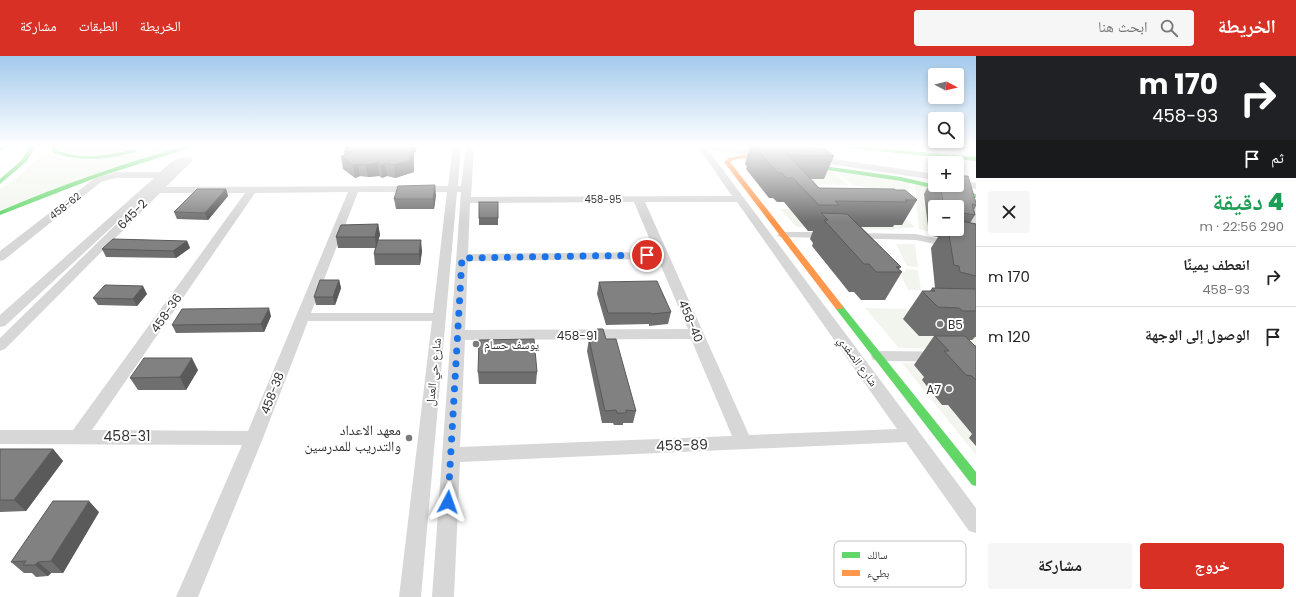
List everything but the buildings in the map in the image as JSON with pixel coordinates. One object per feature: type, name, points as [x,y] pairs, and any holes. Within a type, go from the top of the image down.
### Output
[{"type":"main road","points":[[0,182],[12,171]]},
{"type":"main road","points":[[0,213],[55,190],[109,171]]},
{"type":"main road","points":[[734,171],[976,481]]},
{"type":"main road","points":[[855,171],[901,179],[972,196]]},
{"type":"street","name":"شارع حي العدل","points":[[443,597],[462,258],[459,171]]},
{"type":"street","name":"شارع حي العدل","points":[[410,597],[439,317],[465,171]]},
{"type":"street","name":"شارع الصفدي","points":[[720,171],[976,524]]},
{"type":"street","points":[[899,171],[928,176]]},
{"type":"street","name":"458-62","points":[[0,257],[98,180],[116,175],[157,184],[253,189],[354,189]]},
{"type":"street","name":"645-2","points":[[0,323],[157,184]]},
{"type":"street","name":"645-2","points":[[0,346],[157,184]]},
{"type":"street","points":[[964,184],[976,186]]},
{"type":"street","points":[[964,187],[972,196],[976,223]]},
{"type":"street","name":"458-36","points":[[79,436],[253,189]]},
{"type":"street","name":"458-95","points":[[354,189],[638,199],[741,199]]},
{"type":"street","name":"458-38","points":[[187,597],[254,438],[354,189]]},
{"type":"street","name":"458-40","points":[[638,199],[744,442]]},
{"type":"street","points":[[783,235],[916,237],[976,250]]},
{"type":"street","points":[[462,258],[663,255]]},
{"type":"street","points":[[302,317],[439,317]]},
{"type":"street","name":"458-91","points":[[458,335],[697,334]]},
{"type":"street","points":[[878,356],[976,357]]},
{"type":"street","name":"458-31","points":[[0,437],[79,436],[254,438]]},
{"type":"street","name":"458-89","points":[[452,455],[912,436]]},
{"type":"shaded area","points":[[114,171],[0,210],[0,190],[24,172]]},
{"type":"shaded area","points":[[824,171],[833,171],[848,185],[792,184]]},
{"type":"shaded area","points":[[836,171],[910,182],[910,196],[852,185]]},
{"type":"shaded area","points":[[915,183],[928,186],[928,192],[931,192],[933,200],[928,200],[928,231],[919,229]]},
{"type":"shaded area","points":[[780,209],[881,210],[904,218],[915,227],[893,229],[895,230],[797,227]]},
{"type":"shaded area","points":[[948,236],[962,236],[965,240]]},
{"type":"shaded area","points":[[896,244],[915,244],[918,267],[907,266]]},
{"type":"shaded area","points":[[906,269],[918,270],[921,290],[908,290],[900,273],[905,272]]},
{"type":"shaded area","points":[[865,308],[941,310],[976,318],[976,349],[899,348]]},
{"type":"shaded area","points":[[902,363],[954,364],[976,388],[976,455]]},
{"type":"traffic: fast","points":[[0,182],[12,171]]},
{"type":"traffic: fast","points":[[0,213],[47,193],[108,171]]},
{"type":"traffic: fast","points":[[847,171],[901,179],[976,196]]},
{"type":"traffic: fast","points":[[839,307],[976,481]]},
{"type":"traffic: slow","points":[[734,171],[839,307]]},
{"type":"place","name":"B5","points":[[940,324]]},
{"type":"place","name":"يوسف حسام","points":[[476,344]]},
{"type":"place","name":"A7","points":[[949,389]]},
{"type":"place","name":"معهد الاعداد والتدريب للمدرسين","points":[[409,438]]},
{"type":"route","points":[[448,502],[452,455],[462,258],[647,255]]}]
